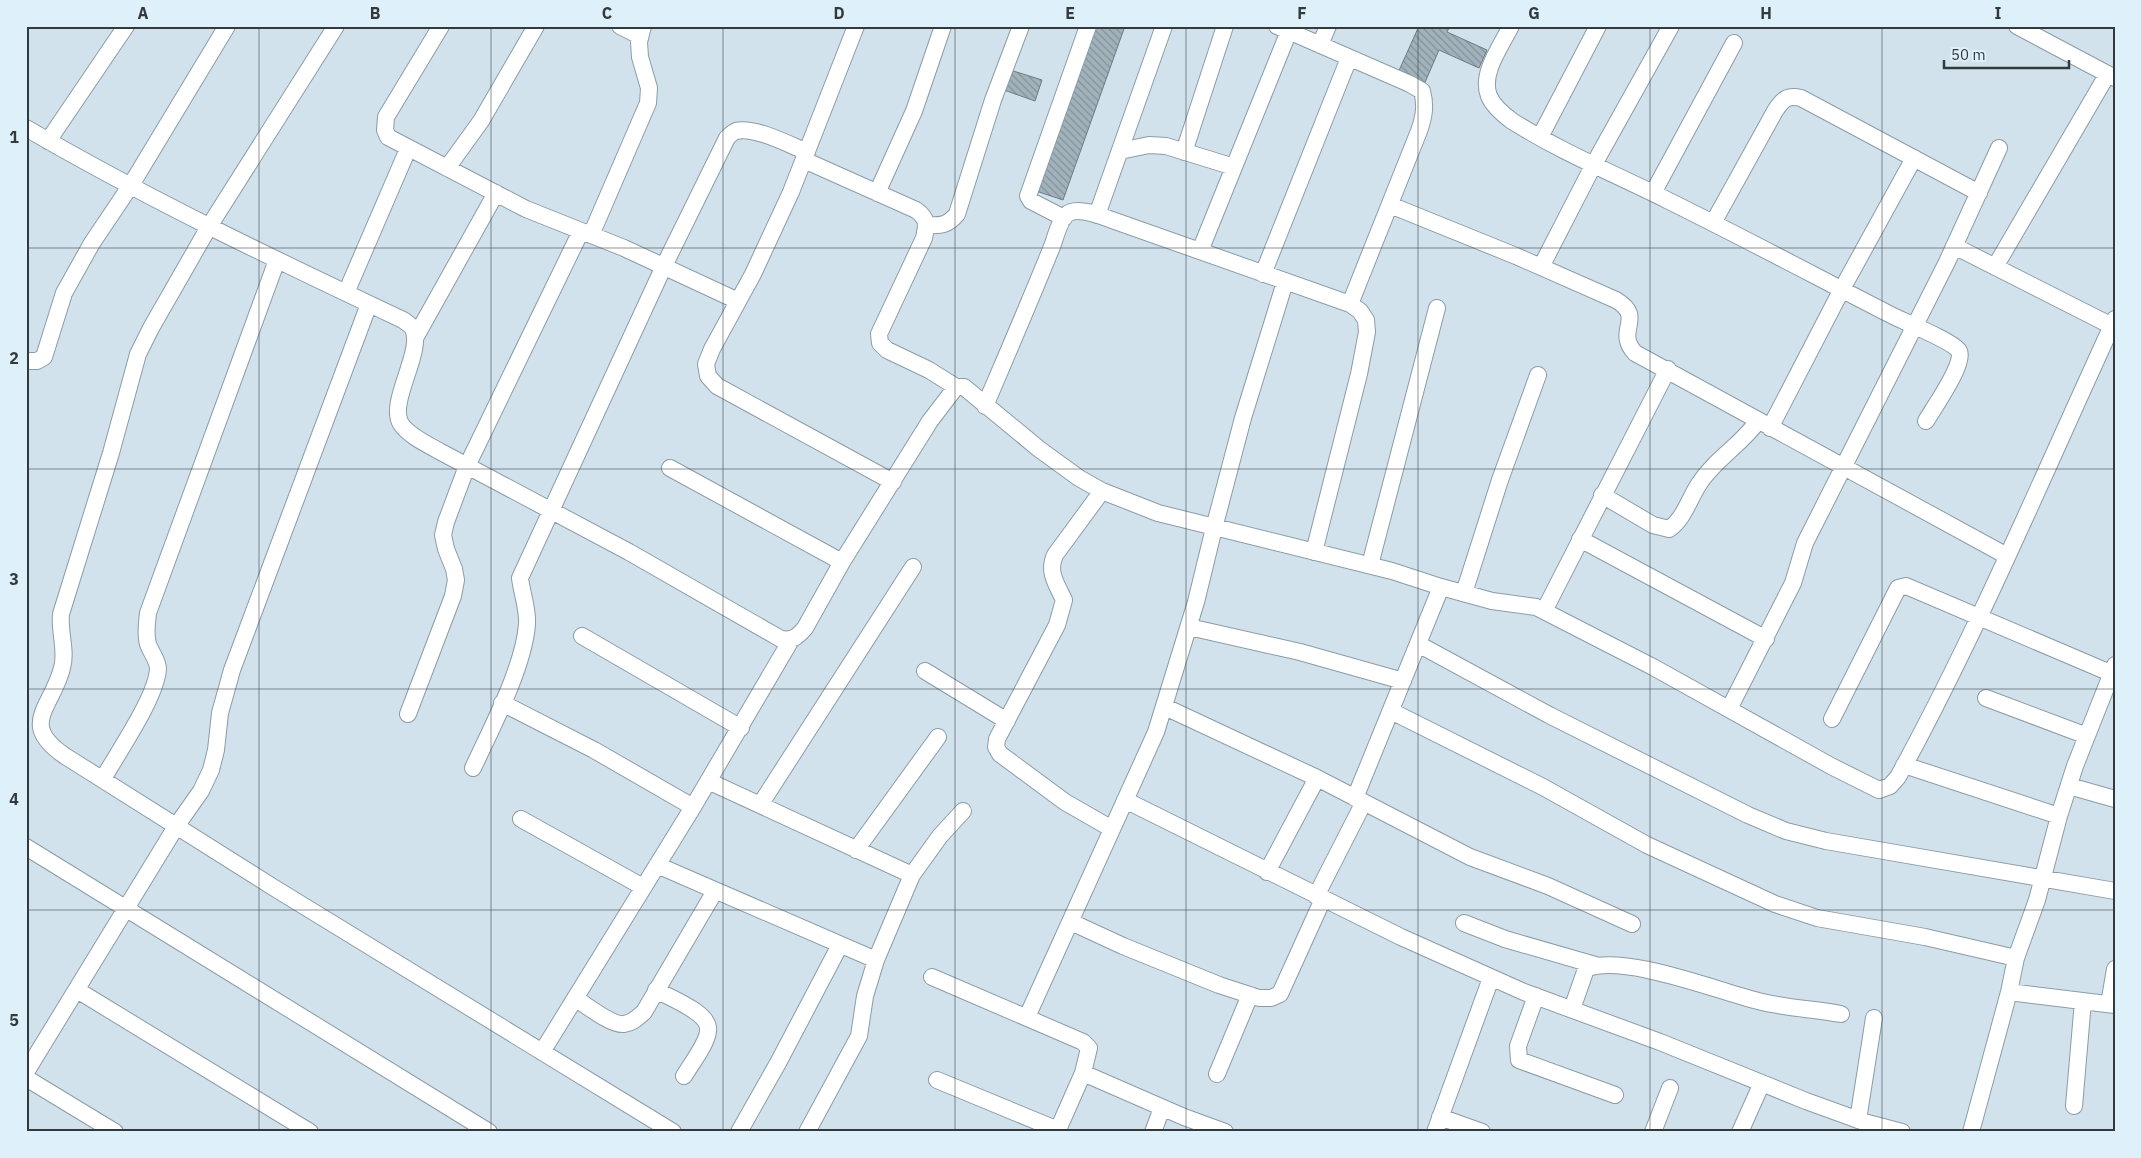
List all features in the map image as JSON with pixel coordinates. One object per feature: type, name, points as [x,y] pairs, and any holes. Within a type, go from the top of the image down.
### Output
[{"type":"street","points":[[48,141],[126,26]]},
{"type":"street","points":[[26,360],[37,360],[44,357],[64,293],[92,243],[131,185],[227,26]]},
{"type":"street","points":[[336,26],[210,225],[138,354],[111,453],[61,614],[60,627],[64,656],[62,668],[39,724],[43,737],[51,746],[284,894],[673,1132]]},
{"type":"street","points":[[441,26],[386,117],[385,130],[388,137],[526,209],[664,266],[738,301]]},
{"type":"street","points":[[447,168],[481,121],[536,26]]},
{"type":"street","points":[[408,714],[453,596],[456,580],[443,535],[467,466],[586,233],[648,103],[649,88],[640,56],[641,31],[620,26]]},
{"type":"street","points":[[856,26],[788,200],[706,364],[708,376],[717,386],[893,482]]},
{"type":"street","points":[[877,192],[914,111],[943,26]]},
{"type":"street","points":[[927,225],[940,226],[950,222],[957,214],[993,100],[1021,26]]},
{"type":"street","points":[[1064,218],[1031,201],[1028,196],[1088,26]]},
{"type":"street","points":[[1097,215],[1164,26]]},
{"type":"street","points":[[1184,152],[1225,26]]},
{"type":"street","points":[[1320,45],[1328,26]]},
{"type":"street","points":[[1511,26],[1490,68],[1487,82],[1489,96],[1496,107],[1511,120],[1914,327],[1951,344],[1959,351],[1960,358],[1957,368],[1926,421]]},
{"type":"street","points":[[1540,136],[1598,26]]},
{"type":"street","points":[[1541,267],[1594,164],[1671,26]]},
{"type":"street","points":[[1995,267],[2111,76],[2017,26]]},
{"type":"street","points":[[1200,251],[1234,167],[1283,29],[1410,84],[1422,92],[1425,103],[1424,116],[1419,131],[1350,304]]},
{"type":"street","points":[[1653,193],[1734,44]]},
{"type":"street","points":[[1263,274],[1349,58]]},
{"type":"street","points":[[1713,223],[1775,111],[1782,100],[1790,96],[1801,98],[1979,193]]},
{"type":"street","points":[[26,128],[131,185],[277,260],[403,320],[412,327],[415,338]]},
{"type":"street","points":[[473,768],[502,704],[523,644],[527,624],[520,578],[664,266],[727,138],[734,131],[745,130],[760,134],[916,210],[925,217],[927,225],[924,238],[879,334],[880,343],[887,350],[929,370],[956,386],[964,386],[985,406],[1079,478],[1158,514],[1370,565],[1492,601],[1536,607],[1879,790],[1890,786],[1904,765],[1978,618],[2113,323],[1954,246]]},
{"type":"street","points":[[1120,151],[1149,145],[1166,146],[1234,167]]},
{"type":"street","points":[[1729,709],[1793,583],[1805,543],[1954,246],[2000,148]]},
{"type":"street","points":[[346,293],[408,149]]},
{"type":"street","points":[[1602,495],[1653,526],[1669,530],[1677,524],[1708,470],[1764,424],[1842,290],[1914,158]]},
{"type":"street","points":[[496,193],[415,338],[413,354],[402,388],[399,413],[401,424],[412,435],[629,552],[781,639],[791,640],[797,637],[805,628],[842,562],[930,421],[956,386]]},
{"type":"street","points":[[1390,205],[1541,267],[1627,306],[1630,315],[1626,335],[1628,346],[1635,353],[1668,369],[1764,424],[2007,556]]},
{"type":"street","points":[[985,406],[1064,218],[1071,212],[1097,215],[1350,304],[1360,311],[1366,320],[1367,332],[1360,374],[1314,552]]},
{"type":"street","points":[[103,779],[150,698],[157,680],[158,666],[148,645],[146,632],[148,613],[277,260]]},
{"type":"street","points":[[1027,1017],[1156,732],[1165,707],[1189,627],[1243,418],[1285,282]]},
{"type":"street","points":[[26,1072],[177,825],[201,790],[211,770],[216,750],[220,713],[232,670],[369,304]]},
{"type":"street","points":[[1370,565],[1437,308]]},
{"type":"street","points":[[1544,611],[1668,369]]},
{"type":"street","points":[[1464,593],[1500,480],[1538,375]]},
{"type":"street","points":[[670,468],[842,562]]},
{"type":"street","points":[[1102,490],[1051,564],[1052,574],[1064,600],[1057,625],[997,739],[996,748],[1000,754],[1064,802],[1112,829]]},
{"type":"street","points":[[1580,539],[1766,639]]},
{"type":"street","points":[[760,805],[913,567]]},
{"type":"street","points":[[1832,718],[1898,588],[1906,586],[1978,618],[2114,671],[2068,786],[2037,900],[2016,958],[2009,992],[1971,1132]]},
{"type":"street","points":[[1070,922],[1219,985],[1258,998],[1271,998],[1280,994],[1360,800],[1391,711],[1441,587]]},
{"type":"street","points":[[1189,627],[1300,652],[1403,681]]},
{"type":"street","points":[[582,636],[741,728]]},
{"type":"street","points":[[542,1052],[741,728],[791,640]]},
{"type":"street","points":[[1418,644],[1652,767],[1748,815],[1786,831],[1863,848],[2043,877],[2115,891]]},
{"type":"street","points":[[926,671],[1007,721]]},
{"type":"street","points":[[1986,698],[2087,736]]},
{"type":"street","points":[[502,704],[594,750],[693,807]]},
{"type":"street","points":[[1165,707],[1317,778],[1470,857],[1548,886],[1632,924]]},
{"type":"street","points":[[1391,711],[1543,787],[1647,845],[1775,904],[1817,918],[1925,937],[2016,958]]},
{"type":"street","points":[[856,850],[938,737]]},
{"type":"street","points":[[1904,765],[2059,816]]},
{"type":"street","points":[[1267,872],[1317,778]]},
{"type":"street","points":[[708,781],[912,876]]},
{"type":"street","points":[[2068,786],[2115,799]]},
{"type":"street","points":[[1124,800],[1401,938],[1491,978],[1660,1042],[1861,1124],[1902,1132]]},
{"type":"street","points":[[807,1132],[859,1036],[865,996],[876,960],[912,876],[940,836],[963,811]]},
{"type":"street","points":[[521,819],[643,888]]},
{"type":"street","points":[[26,847],[489,1132]]},
{"type":"street","points":[[657,865],[876,960]]},
{"type":"street","points":[[575,998],[613,1022],[623,1024],[636,1020],[644,1012],[715,891]]},
{"type":"street","points":[[1464,923],[1505,939],[1596,965],[1633,968],[1720,988],[1758,1001],[1841,1014]]},
{"type":"street","points":[[739,1132],[778,1063],[840,945]]},
{"type":"street","points":[[1572,1009],[1586,970],[1596,965]]},
{"type":"street","points":[[2009,992],[2112,1004],[2115,969]]},
{"type":"street","points":[[932,976],[1082,1042],[1089,1048],[1083,1072],[1057,1131],[937,1080]]},
{"type":"street","points":[[1482,1132],[1438,1124],[1491,978]]},
{"type":"street","points":[[77,990],[310,1132]]},
{"type":"street","points":[[656,990],[700,1014],[706,1021],[709,1030],[684,1076]]},
{"type":"street","points":[[1216,1074],[1250,995]]},
{"type":"street","points":[[1536,996],[1518,1046],[1519,1060],[1615,1095]]},
{"type":"street","points":[[2074,1106],[2083,1001]]},
{"type":"street","points":[[1861,1124],[1874,1018]]},
{"type":"street","points":[[1083,1072],[1162,1108],[1225,1132]]},
{"type":"street","points":[[26,1078],[115,1132]]},
{"type":"street","points":[[1740,1132],[1762,1083]]},
{"type":"street","points":[[1653,1132],[1670,1088]]},
{"type":"street","points":[[1153,1132],[1162,1108]]},
{"type":"building","points":[[1094,26],[1125,26],[1063,200],[1036,191]]},
{"type":"building","points":[[1419,26],[1450,26],[1447,32],[1487,50],[1479,68],[1439,50],[1423,87],[1397,75]]},
{"type":"building","points":[[1007,69],[1042,80],[1035,101],[1001,89]]}]
